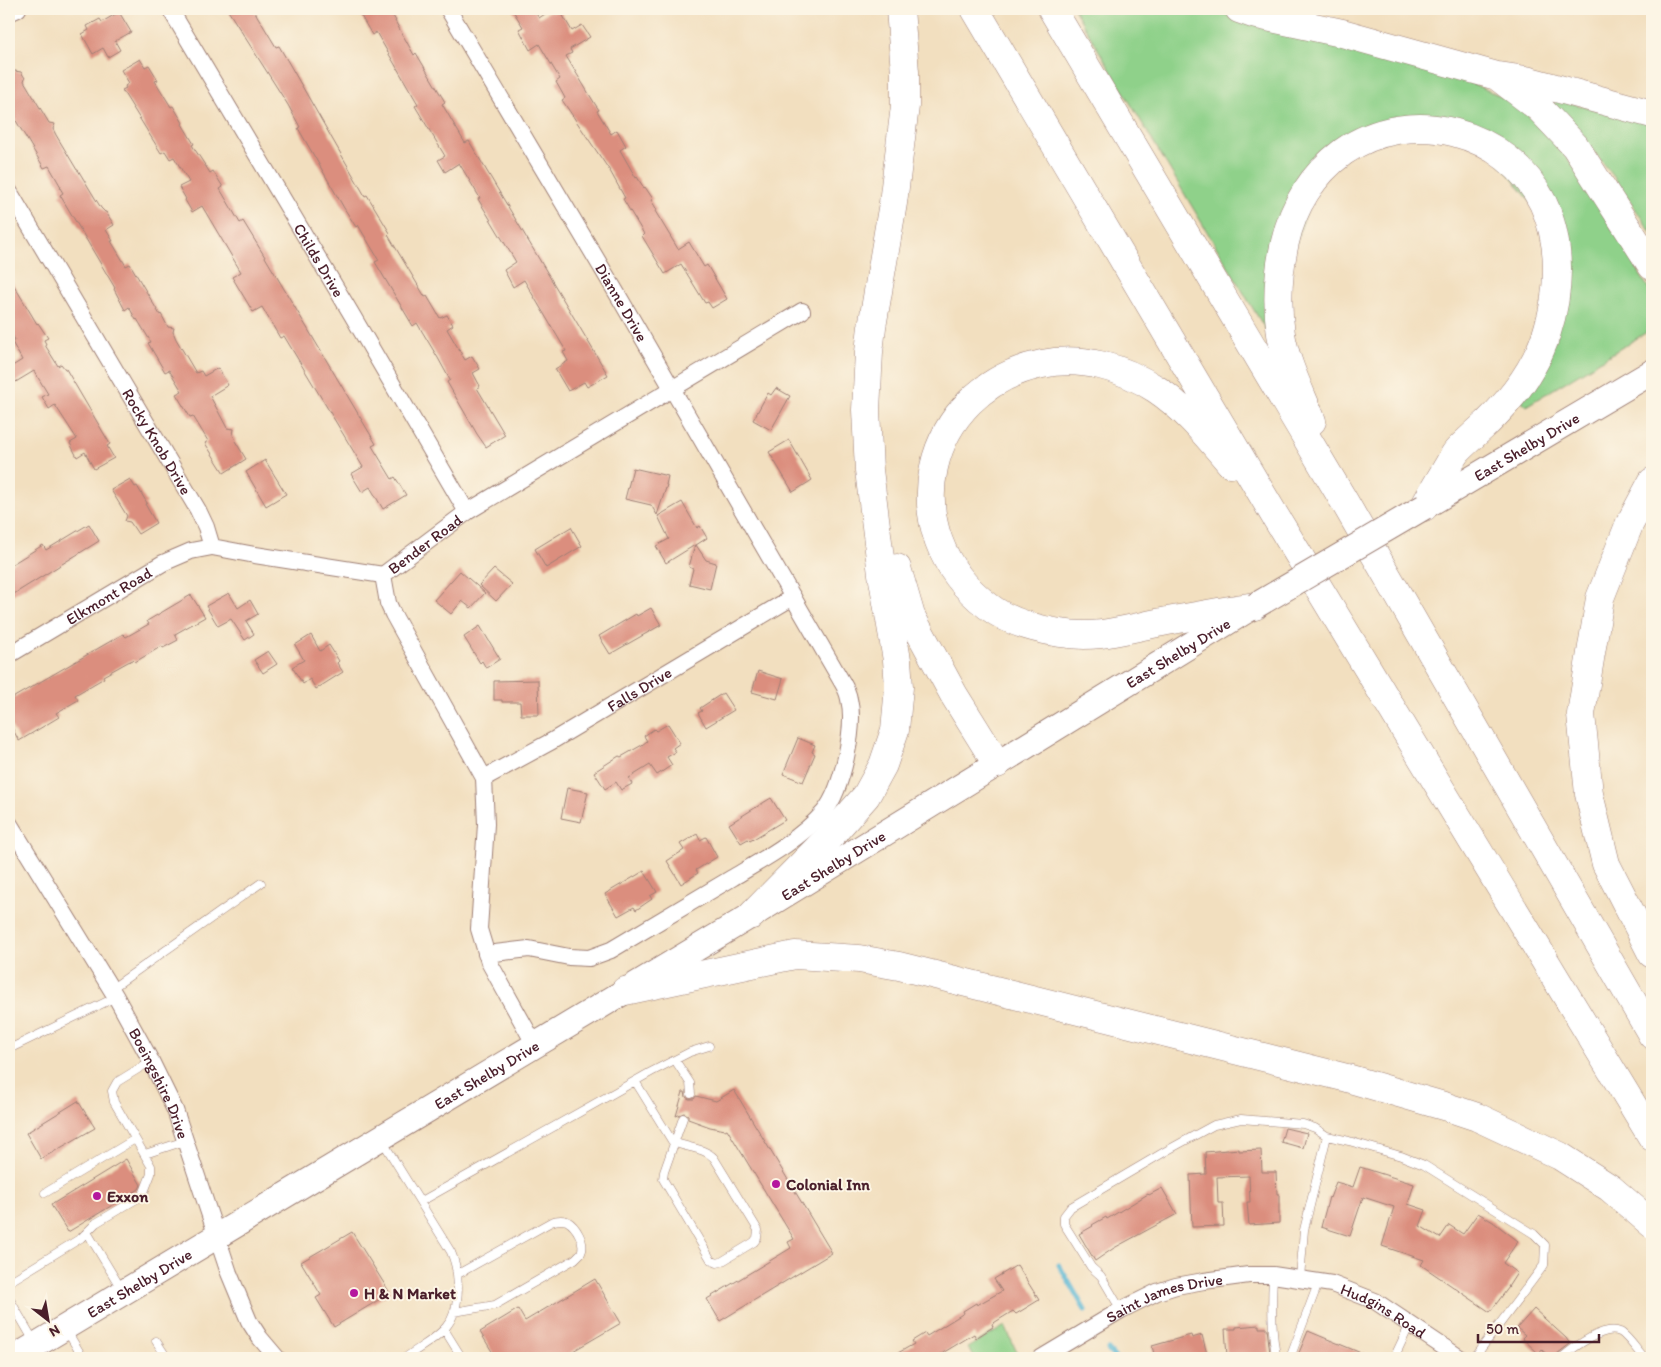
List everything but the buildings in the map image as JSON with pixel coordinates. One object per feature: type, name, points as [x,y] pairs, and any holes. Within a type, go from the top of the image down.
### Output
[{"type":"highway","points":[[752,915],[834,832],[866,796],[884,765],[895,730],[899,687],[897,660],[882,574],[870,470],[866,410],[869,352],[898,165],[905,106],[905,72],[900,9]]},
{"type":"highway","points":[[975,9],[1275,516],[1652,1137]]},
{"type":"highway","points":[[1052,9],[1344,501],[1652,1035]]},
{"type":"highway","points":[[1239,9],[1253,14],[1342,34],[1497,76],[1526,80],[1652,114]]},
{"type":"highway","points":[[1497,76],[1539,108],[1575,146],[1652,266]]},
{"type":"highway","points":[[1344,501],[1292,371],[1281,336],[1278,286],[1279,269],[1287,232],[1294,213],[1309,186],[1331,161],[1342,153],[1382,133],[1408,128],[1434,128],[1451,131],[1482,142],[1508,160],[1528,181],[1543,204],[1548,217],[1555,244],[1556,283],[1551,318],[1546,335],[1530,370],[1508,401],[1456,452],[1424,507]]},
{"type":"highway","points":[[1255,606],[1155,623],[1111,634],[1076,635],[1042,630],[1010,620],[988,607],[967,588],[946,557],[936,532],[931,505],[932,476],[935,460],[952,423],[974,396],[992,383],[1026,367],[1067,360],[1086,362],[1129,375],[1155,388],[1178,406],[1218,448],[1275,516]]},
{"type":"highway","points":[[870,470],[911,616],[954,695],[997,764]]},
{"type":"highway","points":[[1652,482],[1629,524],[1600,598],[1582,714],[1589,794],[1606,864],[1652,954]]},
{"type":"highway","points":[[626,991],[795,955],[859,959],[900,966],[1347,1078],[1454,1109],[1517,1135],[1560,1156],[1610,1188],[1652,1224]]},
{"type":"main road","name":"East Shelby Drive","points":[[14,1358],[752,915],[1255,606],[1652,372]]},
{"type":"street","points":[[9,13],[18,9]]},
{"type":"street","name":"Childs Drive","points":[[170,9],[467,512]]},
{"type":"street","name":"Dianne Drive","points":[[448,9],[842,682],[849,699],[851,721],[848,750],[834,795],[825,810],[797,837],[766,857],[611,950],[589,958],[569,957],[529,948],[486,954]]},
{"type":"street","name":"Rocky Knob Drive","points":[[9,190],[198,510],[212,547]]},
{"type":"street","name":"Bender Road","points":[[535,1045],[488,962],[479,928],[486,824],[484,778],[393,614],[388,603],[383,574],[467,512],[802,311]]},
{"type":"street","points":[[212,547],[383,574]]},
{"type":"street","name":"Elkmont Road","points":[[9,655],[163,563],[191,551],[212,547]]},
{"type":"street","name":"Falls Drive","points":[[484,778],[552,740],[792,597]]},
{"type":"street","name":"Boeingshire Drive","points":[[9,823],[114,993],[152,1061],[175,1110],[229,1272],[249,1320],[260,1338],[277,1358]]},
{"type":"street","name":"Saint James Drive","points":[[1041,1358],[1120,1310],[1157,1292],[1176,1286],[1248,1275],[1300,1278]]},
{"type":"street","name":"Hudgins Road","points":[[1300,1278],[1348,1289],[1375,1301],[1460,1358]]},
{"type":"lane","points":[[9,1049],[114,993],[260,882]]},
{"type":"lane","points":[[420,1202],[636,1081],[675,1060],[709,1046]]},
{"type":"lane","points":[[675,1060],[690,1084],[691,1094]]},
{"type":"lane","points":[[9,1282],[81,1238],[96,1223],[142,1195],[152,1169],[114,1102],[112,1087],[119,1080],[152,1061]]},
{"type":"lane","points":[[636,1081],[669,1137],[675,1143],[712,1155],[758,1230],[758,1238],[754,1242],[721,1262],[713,1262],[708,1256],[663,1179],[664,1172],[675,1143],[683,1118]]},
{"type":"lane","points":[[1120,1310],[1101,1276],[1091,1267],[1064,1224],[1064,1216],[1071,1207],[1214,1125],[1241,1119],[1304,1124],[1315,1128],[1327,1136],[1401,1156],[1424,1165],[1534,1234],[1545,1245],[1544,1265],[1474,1358]]},
{"type":"lane","points":[[1300,1278],[1304,1230],[1327,1136]]},
{"type":"lane","points":[[381,1138],[451,1252],[458,1274],[458,1291],[454,1312],[444,1329],[405,1358]]},
{"type":"lane","points":[[44,1193],[136,1139]]},
{"type":"lane","points":[[145,1154],[185,1141]]},
{"type":"lane","points":[[454,1312],[502,1302],[575,1259],[581,1252],[581,1239],[567,1221],[551,1222],[458,1274]]},
{"type":"lane","points":[[87,1232],[123,1292]]},
{"type":"lane","points":[[1273,1275],[1276,1358]]},
{"type":"lane","points":[[1290,1358],[1319,1281]]},
{"type":"lane","points":[[9,1298],[36,1344]]},
{"type":"lane","points":[[1394,1358],[1410,1324]]},
{"type":"lane","points":[[64,1328],[83,1358]]},
{"type":"lane","points":[[444,1329],[462,1358]]},
{"type":"lane","points":[[1560,1358],[1571,1349],[1610,1330],[1620,1332],[1644,1358]]},
{"type":"lane","points":[[156,1341],[166,1358]]},
{"type":"green space","points":[[1074,9],[1208,9],[1252,23],[1460,78],[1498,95],[1522,110],[1547,132],[1576,169],[1652,294],[1652,329],[1526,406],[1521,400],[1564,243],[1467,123],[1325,154],[1267,332]]},
{"type":"green space","points":[[1543,96],[1652,124],[1652,234],[1614,177],[1580,134]]},
{"type":"green space","points":[[1005,1326],[1018,1355],[1012,1358],[976,1358],[968,1348]]},
{"type":"waterway","points":[[1059,1265],[1085,1310]]},
{"type":"waterway","points":[[1108,1350],[1115,1358]]},
{"type":"place","name":"Colonial Inn","points":[[776,1184]]},
{"type":"place","name":"Exxon","points":[[97,1196]]},
{"type":"place","name":"H & N Market","points":[[354,1293]]}]
